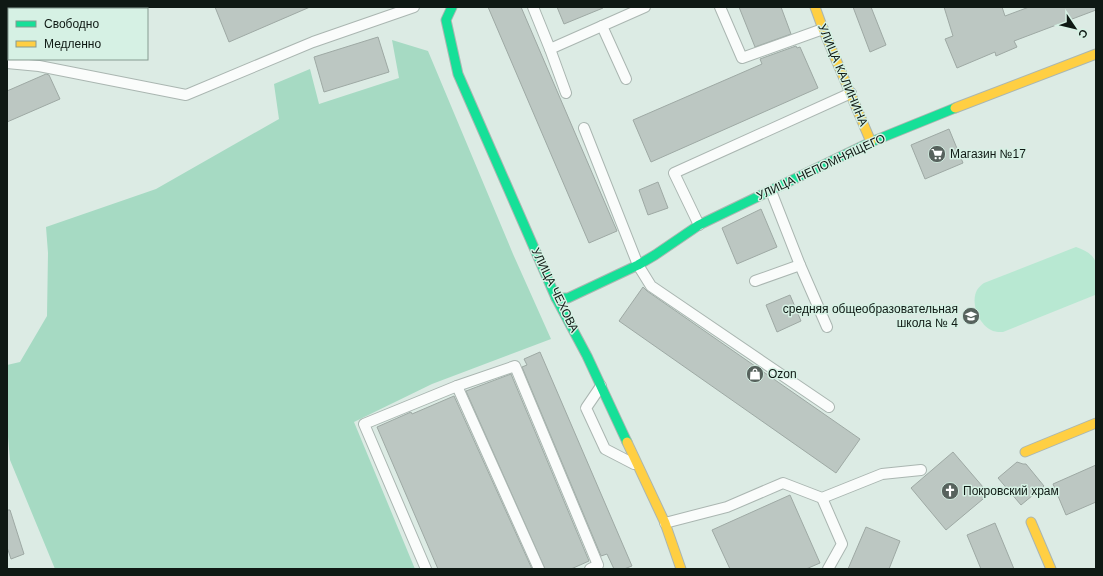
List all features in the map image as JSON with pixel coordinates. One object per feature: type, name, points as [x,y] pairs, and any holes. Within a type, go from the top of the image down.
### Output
[{"type":"street","name":"УЛИЦА ЧЕХОВА","points":[[452,7],[446,20],[458,74],[556,298],[587,356],[665,523],[681,569]]},
{"type":"street","name":"УЛИЦА КАЛИНИНА","points":[[815,7],[871,142]]},
{"type":"street","name":"УЛИЦА НЕПОМНЯЩЕГО","points":[[556,298],[568,298],[638,265],[699,225],[871,142],[959,106],[1096,54]]},
{"type":"street","points":[[1025,452],[1096,423]]},
{"type":"street","points":[[1031,522],[1051,569]]},
{"type":"lane","points":[[7,63],[39,66],[186,95],[313,42],[414,7]]},
{"type":"lane","points":[[533,7],[566,93]]},
{"type":"lane","points":[[550,49],[645,7]]},
{"type":"lane","points":[[720,7],[742,58],[823,28]]},
{"type":"lane","points":[[602,26],[626,79]]},
{"type":"lane","points":[[699,225],[674,173],[851,93]]},
{"type":"lane","points":[[584,128],[638,265],[651,286],[829,407]]},
{"type":"lane","points":[[771,191],[800,265],[827,327]]},
{"type":"lane","points":[[755,281],[800,265]]},
{"type":"lane","points":[[426,569],[364,424],[457,386],[515,366],[598,566],[590,569]]},
{"type":"lane","points":[[457,386],[539,569]]},
{"type":"lane","points":[[601,386],[586,408],[605,449],[639,466]]},
{"type":"lane","points":[[665,523],[727,507],[783,483],[822,498],[882,474],[921,470]]},
{"type":"lane","points":[[822,498],[842,544],[828,569]]},
{"type":"green space","points":[[392,40],[428,51],[513,254],[551,339],[432,384],[354,422],[415,569],[55,569],[10,460],[7,425],[7,365],[20,362],[47,316],[48,253],[46,227],[156,189],[279,119],[274,84],[310,69],[319,104],[399,78]]},
{"type":"green space","points":[[1076,247],[1093,257],[1096,263],[1095,295],[1003,332],[993,331],[980,319],[975,307],[975,295],[977,290],[984,283]]},
{"type":"building","points":[[215,7],[310,7],[229,42]]},
{"type":"building","points":[[488,7],[521,7],[617,231],[589,243]]},
{"type":"building","points":[[557,7],[603,7],[603,8],[564,24]]},
{"type":"building","points":[[739,7],[781,7],[791,34],[755,47]]},
{"type":"building","points":[[853,7],[871,7],[886,45],[870,52]]},
{"type":"building","points":[[944,7],[1002,7],[1005,16],[1029,7],[1096,7],[1096,10],[1014,41],[1017,47],[996,56],[995,52],[957,68],[945,39],[953,36]]},
{"type":"building","points":[[378,37],[389,72],[324,92],[314,57]]},
{"type":"building","points":[[796,46],[797,48],[800,47],[818,88],[651,162],[633,120],[762,64],[760,59]]},
{"type":"building","points":[[46,74],[49,75],[60,99],[7,122],[7,91]]},
{"type":"building","points":[[949,129],[963,163],[925,179],[911,145]]},
{"type":"building","points":[[658,182],[668,208],[648,215],[639,190]]},
{"type":"building","points":[[761,209],[777,247],[737,264],[722,228]]},
{"type":"building","points":[[643,287],[860,439],[836,473],[619,321]]},
{"type":"building","points":[[790,295],[801,321],[777,332],[766,305]]},
{"type":"building","points":[[540,352],[632,566],[624,569],[614,569],[607,554],[601,556],[522,367],[527,365],[524,359]]},
{"type":"building","points":[[511,374],[589,561],[571,569],[545,569],[466,391]]},
{"type":"building","points":[[454,396],[532,569],[438,569],[377,427],[411,412],[412,414]]},
{"type":"building","name":"Покровский храм","points":[[953,452],[989,494],[946,530],[911,488]]},
{"type":"building","points":[[1017,462],[1026,464],[1044,486],[1021,505],[998,478]]},
{"type":"building","points":[[1096,465],[1096,502],[1066,515],[1053,484]]},
{"type":"building","points":[[790,495],[820,563],[806,569],[730,569],[712,530]]},
{"type":"building","points":[[7,510],[10,510],[24,554],[11,559],[7,547]]},
{"type":"building","points":[[995,523],[1014,569],[981,569],[967,535]]},
{"type":"building","points":[[866,527],[900,541],[889,569],[848,569]]},
{"type":"traffic: fast","points":[[452,7],[446,20],[458,74],[556,298],[587,356],[627,442]]},
{"type":"traffic: fast","points":[[556,298],[568,298],[638,265],[699,225],[871,142],[955,108]]},
{"type":"traffic: slow","points":[[815,7],[871,142]]},
{"type":"traffic: slow","points":[[955,108],[1096,54]]},
{"type":"traffic: slow","points":[[1025,452],[1096,423]]},
{"type":"traffic: slow","points":[[627,442],[665,523],[681,569]]},
{"type":"traffic: slow","points":[[1031,522],[1051,569]]},
{"type":"place","name":"Магазин №17","points":[[937,154]]},
{"type":"place","name":"средняя общеобразовательная школа № 4","points":[[971,316]]},
{"type":"place","name":"Ozon","points":[[755,374]]},
{"type":"place","name":"Покровский храм","points":[[950,491]]}]
